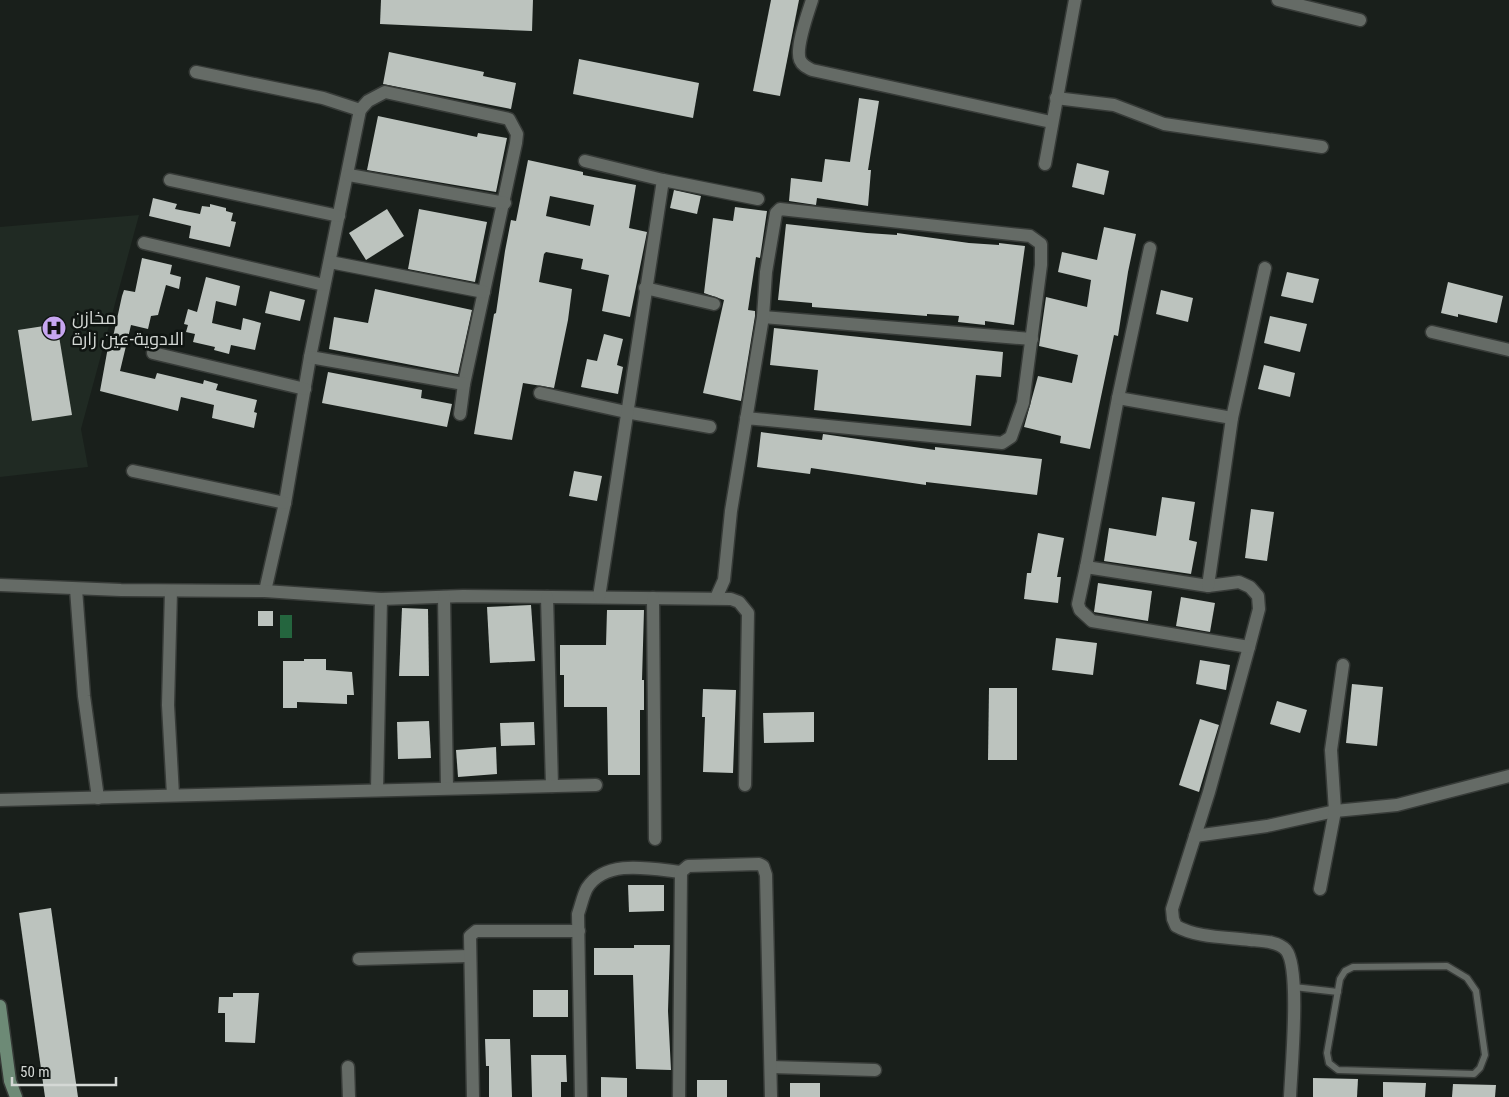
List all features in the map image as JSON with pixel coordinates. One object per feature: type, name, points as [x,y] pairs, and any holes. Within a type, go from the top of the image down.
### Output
[{"type":"main road","points":[[0,1006],[10,1081],[16,1097]]},
{"type":"main road","points":[[8,1097],[10,1081]]},
{"type":"street","points":[[812,0],[799,48],[798,58],[802,65],[812,70],[1051,122]]},
{"type":"street","points":[[1045,164],[1051,122],[1075,0]]},
{"type":"street","points":[[1278,0],[1360,20]]},
{"type":"street","points":[[196,72],[323,98],[360,110]]},
{"type":"street","points":[[265,591],[285,503],[310,357],[349,175],[360,110],[368,101],[385,92],[509,119],[517,134],[505,203],[464,384],[460,414]]},
{"type":"street","points":[[1056,98],[1114,105],[1164,124],[1322,148]]},
{"type":"street","points":[[585,162],[758,199]]},
{"type":"street","points":[[349,175],[505,203]]},
{"type":"street","points":[[170,180],[339,216]]},
{"type":"street","points":[[599,597],[663,180]]},
{"type":"street","points":[[716,598],[724,580],[731,511],[746,418],[763,318],[766,272],[776,213],[780,208],[1030,236],[1041,244],[1041,265],[1023,403],[1011,437],[1002,443],[746,418]]},
{"type":"street","points":[[144,243],[324,285]]},
{"type":"street","points":[[1150,248],[1118,398],[1078,604],[1080,610],[1092,621],[1249,647]]},
{"type":"street","points":[[330,262],[484,292]]},
{"type":"street","points":[[1208,586],[1232,418],[1265,268]]},
{"type":"street","points":[[645,288],[714,304]]},
{"type":"street","points":[[763,318],[1032,339]]},
{"type":"street","points":[[1432,332],[1509,350]]},
{"type":"street","points":[[153,353],[305,389]]},
{"type":"street","points":[[310,357],[464,384]]},
{"type":"street","points":[[540,393],[626,412],[710,427]]},
{"type":"street","points":[[1118,398],[1232,418]]},
{"type":"street","points":[[133,471],[285,503]]},
{"type":"street","points":[[1086,567],[1208,586],[1239,582],[1250,586],[1258,596],[1259,609],[1249,647],[1172,909],[1173,920],[1176,926],[1196,933],[1277,944],[1285,949],[1291,958],[1294,987],[1290,1097]]},
{"type":"street","points":[[0,586],[171,591],[265,591],[381,599],[599,597],[731,599],[739,602],[748,613],[745,785]]},
{"type":"street","points":[[76,589],[84,696],[98,798]]},
{"type":"street","points":[[171,591],[168,705],[173,795]]},
{"type":"street","points":[[444,597],[446,788]]},
{"type":"street","points":[[548,597],[552,786]]},
{"type":"street","points":[[653,598],[654,839]]},
{"type":"street","points":[[377,790],[381,599]]},
{"type":"street","points":[[1320,889],[1335,812],[1331,750],[1343,665]]},
{"type":"street","points":[[1195,836],[1267,826],[1335,812],[1397,805],[1509,776]]},
{"type":"street","points":[[0,800],[596,785]]},
{"type":"street","points":[[581,1097],[578,914],[588,888],[601,875],[629,867],[681,872],[688,866],[759,864],[765,870],[771,1097]]},
{"type":"street","points":[[679,1097],[681,872]]},
{"type":"street","points":[[473,1097],[470,936],[476,931],[579,931]]},
{"type":"street","points":[[359,959],[469,956]]},
{"type":"street","points":[[348,1067],[350,1097]]},
{"type":"street","points":[[771,1067],[874,1070]]},
{"type":"lane","points":[[1447,966],[1467,978],[1476,991],[1485,1055],[1480,1068],[1474,1074],[1338,1070],[1329,1063],[1326,1053],[1338,992],[1340,979],[1345,971],[1353,967],[1447,966]]},
{"type":"lane","points":[[1294,987],[1338,992]]},
{"type":"shaded area","name":"مخازن الادوية-عين زارة","points":[[139,215],[81,429],[88,467],[0,477],[0,227]]},
{"type":"shaded area","points":[[280,615],[292,615],[292,638],[280,638]]},
{"type":"building","points":[[381,0],[533,0],[532,31],[380,24]]},
{"type":"building","points":[[771,0],[799,0],[780,96],[753,91]]},
{"type":"building","points":[[389,52],[484,72],[483,76],[516,83],[511,109],[383,84]]},
{"type":"building","points":[[579,59],[699,83],[693,118],[573,94]]},
{"type":"building","points":[[859,98],[879,101],[868,170],[871,170],[868,206],[817,198],[816,205],[789,201],[791,178],[822,182],[825,159],[850,162]]},
{"type":"building","points":[[378,116],[477,137],[478,133],[507,138],[496,192],[367,170]]},
{"type":"building","points":[[528,160],[583,172],[583,175],[636,185],[629,228],[647,232],[630,317],[602,311],[609,275],[581,269],[583,259],[546,252],[544,254],[539,282],[572,289],[568,320],[554,388],[523,383],[512,440],[474,434],[511,220],[516,221]],"holes":[[[550,196],[594,205],[590,226],[546,216]]]},
{"type":"building","points":[[1077,163],[1109,171],[1104,195],[1072,187]]},
{"type":"building","points":[[674,190],[701,196],[697,214],[670,208]]},
{"type":"building","points":[[153,198],[177,204],[175,209],[200,214],[202,206],[210,207],[210,204],[226,208],[226,211],[233,213],[231,221],[236,222],[230,247],[189,238],[191,226],[149,216]]},
{"type":"building","points":[[735,207],[767,211],[760,258],[756,257],[748,310],[755,311],[755,316],[741,401],[703,393],[724,300],[704,293],[713,218],[733,221]]},
{"type":"building","points":[[387,209],[404,236],[366,260],[349,233]]},
{"type":"building","points":[[419,209],[487,222],[475,282],[408,269]]},
{"type":"building","points":[[786,224],[867,233],[897,235],[897,233],[969,243],[999,245],[999,243],[1025,246],[1014,325],[985,321],[985,325],[958,322],[959,316],[927,314],[927,316],[812,307],[812,303],[778,300]]},
{"type":"building","points":[[1104,227],[1136,234],[1118,336],[1114,335],[1090,449],[1060,443],[1061,436],[1024,427],[1038,376],[1072,383],[1078,355],[1039,346],[1046,297],[1087,307],[1091,280],[1058,272],[1062,252],[1097,260]]},
{"type":"building","points":[[142,258],[172,265],[170,274],[181,277],[179,289],[166,285],[158,315],[151,316],[148,329],[131,325],[120,371],[155,379],[157,373],[203,384],[204,380],[218,384],[216,390],[257,400],[254,412],[257,413],[254,428],[212,418],[214,405],[181,397],[178,411],[100,391],[110,336],[113,337],[122,296],[124,290],[135,292]]},
{"type":"building","points":[[1287,272],[1319,279],[1313,303],[1281,296]]},
{"type":"building","points":[[206,277],[240,286],[236,306],[216,301],[212,323],[241,330],[243,318],[261,323],[255,350],[231,345],[229,354],[214,350],[215,347],[193,342],[195,334],[186,332],[188,325],[184,324],[188,309],[197,312]]},
{"type":"building","points":[[1448,282],[1503,296],[1497,323],[1458,314],[1458,317],[1441,313]]},
{"type":"building","points":[[375,289],[472,310],[458,374],[329,349],[334,317],[368,323]]},
{"type":"building","points":[[1161,290],[1193,298],[1188,322],[1156,314]]},
{"type":"building","points":[[270,291],[305,300],[300,321],[265,313]]},
{"type":"building","points":[[1270,316],[1307,324],[1300,352],[1264,343]]},
{"type":"building","points":[[57,324],[72,415],[32,421],[18,330]]},
{"type":"building","points":[[774,328],[1003,352],[1001,377],[976,375],[971,426],[814,410],[818,370],[770,365]]},
{"type":"building","points":[[604,334],[623,339],[617,365],[623,367],[618,394],[581,387],[587,359],[597,361]]},
{"type":"building","points":[[1264,365],[1295,373],[1290,397],[1258,389]]},
{"type":"building","points":[[328,372],[422,390],[421,398],[452,404],[447,427],[322,403]]},
{"type":"building","points":[[761,432],[822,440],[823,434],[935,450],[935,447],[1042,459],[1037,495],[926,482],[926,485],[811,468],[810,474],[757,467]]},
{"type":"building","points":[[574,471],[602,476],[597,501],[569,496]]},
{"type":"building","points":[[1162,497],[1195,502],[1189,540],[1197,542],[1191,574],[1104,561],[1109,528],[1156,536]]},
{"type":"building","points":[[1251,509],[1274,512],[1267,561],[1245,558]]},
{"type":"building","points":[[1038,533],[1064,538],[1057,577],[1061,577],[1058,603],[1024,599],[1027,573],[1031,573]]},
{"type":"building","points":[[1098,583],[1152,591],[1148,621],[1094,612]]},
{"type":"building","points":[[1181,597],[1215,603],[1210,632],[1176,626]]},
{"type":"building","points":[[531,605],[535,661],[490,663],[487,607]]},
{"type":"building","points":[[402,608],[428,609],[429,676],[399,676]]},
{"type":"building","points":[[607,610],[644,610],[642,680],[644,680],[644,710],[640,710],[640,775],[608,775],[607,707],[564,707],[564,675],[560,675],[560,645],[606,645]]},
{"type":"building","points":[[258,611],[273,611],[273,626],[258,626]]},
{"type":"building","points":[[1056,638],[1097,643],[1093,675],[1052,670]]},
{"type":"building","points":[[304,659],[326,659],[326,670],[352,672],[354,695],[347,695],[347,704],[297,702],[297,708],[283,708],[283,661],[304,661]]},
{"type":"building","points":[[1200,660],[1230,665],[1226,690],[1196,684]]},
{"type":"building","points":[[1352,684],[1383,687],[1377,746],[1346,743]]},
{"type":"building","points":[[989,688],[1017,688],[1017,760],[988,760]]},
{"type":"building","points":[[703,689],[736,690],[733,773],[703,772],[705,717],[702,717]]},
{"type":"building","points":[[1277,701],[1307,710],[1300,733],[1270,724]]},
{"type":"building","points":[[814,712],[814,742],[764,743],[763,713]]},
{"type":"building","points":[[1200,719],[1219,725],[1199,792],[1179,785]]},
{"type":"building","points":[[429,721],[431,758],[398,759],[397,722]]},
{"type":"building","points":[[534,722],[535,745],[501,746],[500,723]]},
{"type":"building","points":[[496,747],[497,774],[458,777],[456,750]]},
{"type":"building","points":[[628,885],[664,885],[664,911],[629,912]]},
{"type":"building","points":[[51,908],[78,1097],[45,1097],[19,913]]},
{"type":"building","points":[[634,945],[670,945],[668,1011],[671,1070],[636,1069],[633,975],[594,975],[594,948],[634,948]]},
{"type":"building","points":[[533,990],[568,990],[568,1017],[533,1017]]},
{"type":"building","points":[[233,993],[259,993],[255,1043],[225,1042],[225,1013],[218,1013],[219,997],[233,997]]},
{"type":"building","points":[[485,1039],[510,1039],[512,1097],[489,1097],[489,1066],[486,1066]]},
{"type":"building","points":[[531,1055],[566,1055],[567,1082],[561,1082],[561,1097],[532,1097]]},
{"type":"building","points":[[601,1077],[627,1078],[627,1097],[601,1097]]},
{"type":"building","points":[[1313,1078],[1358,1079],[1357,1097],[1313,1097]]},
{"type":"building","points":[[697,1080],[727,1080],[727,1097],[697,1097]]},
{"type":"building","points":[[1383,1082],[1426,1083],[1425,1097],[1383,1097]]},
{"type":"building","points":[[790,1083],[820,1083],[820,1097],[790,1097]]},
{"type":"building","points":[[1453,1084],[1496,1085],[1495,1097],[1452,1097]]},
{"type":"place","name":"مخازن الادوية-عين زارة","points":[[54,328]]}]
